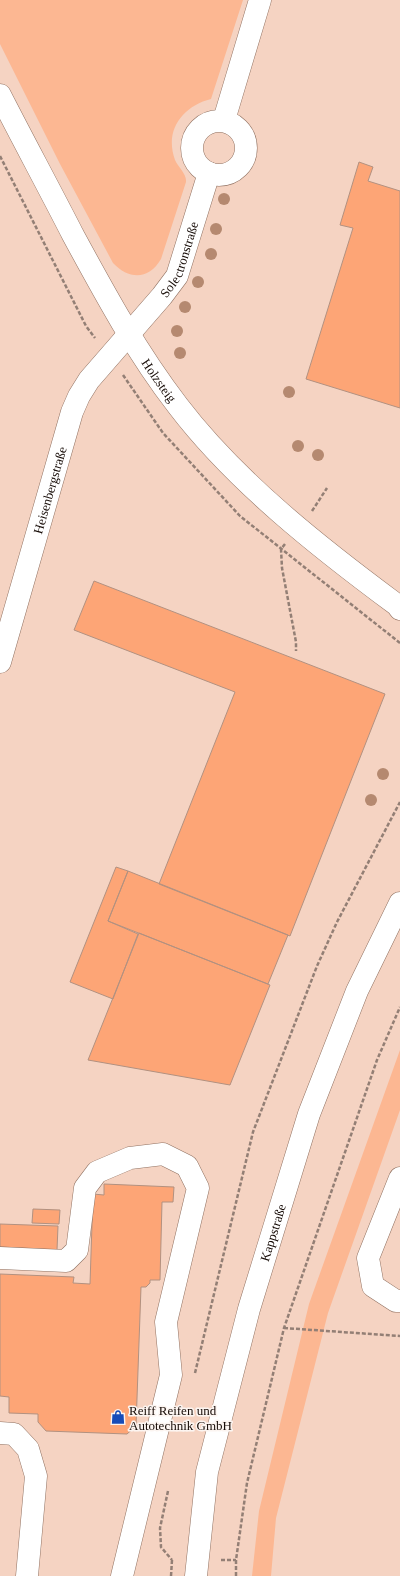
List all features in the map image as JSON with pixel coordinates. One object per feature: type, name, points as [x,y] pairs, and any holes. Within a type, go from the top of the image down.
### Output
[{"type":"street","points":[[224,120],[260,0]]},
{"type":"street","name":"Holzsteig","points":[[0,95],[87,260],[129,335],[161,383],[197,429],[264,496],[299,527],[369,584],[399,606]]},
{"type":"street","points":[[224,120],[235,124],[243,133],[247,144],[246,155],[241,165],[232,172],[221,175],[209,174],[200,167],[194,157],[192,146],[195,135],[202,126],[213,121],[224,120]]},
{"type":"street","name":"Solectronstraße","points":[[129,335],[178,276],[209,174]]},
{"type":"street","name":"Heisenbergstraße","points":[[2,651],[78,396],[89,380],[129,335]]},
{"type":"street","name":"Kappstraße","points":[[196,1576],[207,1472],[248,1309],[309,1114],[357,991],[400,903]]},
{"type":"street","points":[[0,1258],[66,1261],[77,1250],[84,1188],[97,1172],[130,1158],[163,1154],[187,1166],[198,1188],[166,1322],[171,1375],[122,1576]]},
{"type":"street","points":[[400,1178],[368,1258],[373,1286],[396,1301],[400,1301]]},
{"type":"street","points":[[0,1433],[14,1434],[28,1449],[36,1476],[27,1576]]},
{"type":"path","points":[[296,651],[296,642],[282,568],[281,549],[318,504],[327,488]]},
{"type":"path","points":[[193,1378],[253,1132],[316,966],[400,802]]},
{"type":"path","points":[[236,1576],[236,1560],[247,1483],[284,1328],[377,1060],[400,1007]]},
{"type":"path","points":[[284,1328],[400,1336]]},
{"type":"path","points":[[168,1491],[160,1528],[162,1547],[172,1560]]},
{"type":"shaded area","points":[[0,0],[400,0],[400,1576],[0,1576]]},
{"type":"shaded area","points":[[0,0],[243,0],[211,99],[201,102],[184,113],[174,129],[172,149],[175,160],[184,173],[186,182],[161,259],[151,271],[145,274],[132,275],[119,269],[113,263],[60,164],[0,44]]},
{"type":"shaded area","points":[[400,1050],[400,1110],[328,1313],[276,1518],[271,1576],[252,1576],[259,1511],[309,1304]]},
{"type":"building","points":[[359,162],[373,167],[368,181],[400,191],[400,408],[306,379],[353,228],[340,225]]},
{"type":"building","points":[[94,581],[385,694],[290,936],[159,884],[235,692],[74,630]]},
{"type":"building","points":[[116,867],[128,871],[108,921],[138,934],[113,999],[70,982]]},
{"type":"building","points":[[128,871],[288,935],[268,984],[108,921]]},
{"type":"building","points":[[139,933],[270,985],[230,1085],[88,1060]]},
{"type":"building","points":[[104,1184],[174,1187],[173,1202],[162,1202],[160,1280],[150,1280],[150,1283],[146,1287],[141,1287],[136,1426],[127,1434],[46,1431],[38,1422],[38,1414],[9,1413],[9,1397],[0,1396],[0,1274],[74,1277],[73,1283],[90,1284],[93,1194],[104,1195]]},
{"type":"building","points":[[33,1209],[60,1210],[59,1224],[32,1223]]},
{"type":"building","points":[[0,1224],[58,1226],[57,1250],[0,1247]]},
{"type":"place","name":"Reiff Reifen und Autotechnik GmbH","points":[[118,1417]]}]
